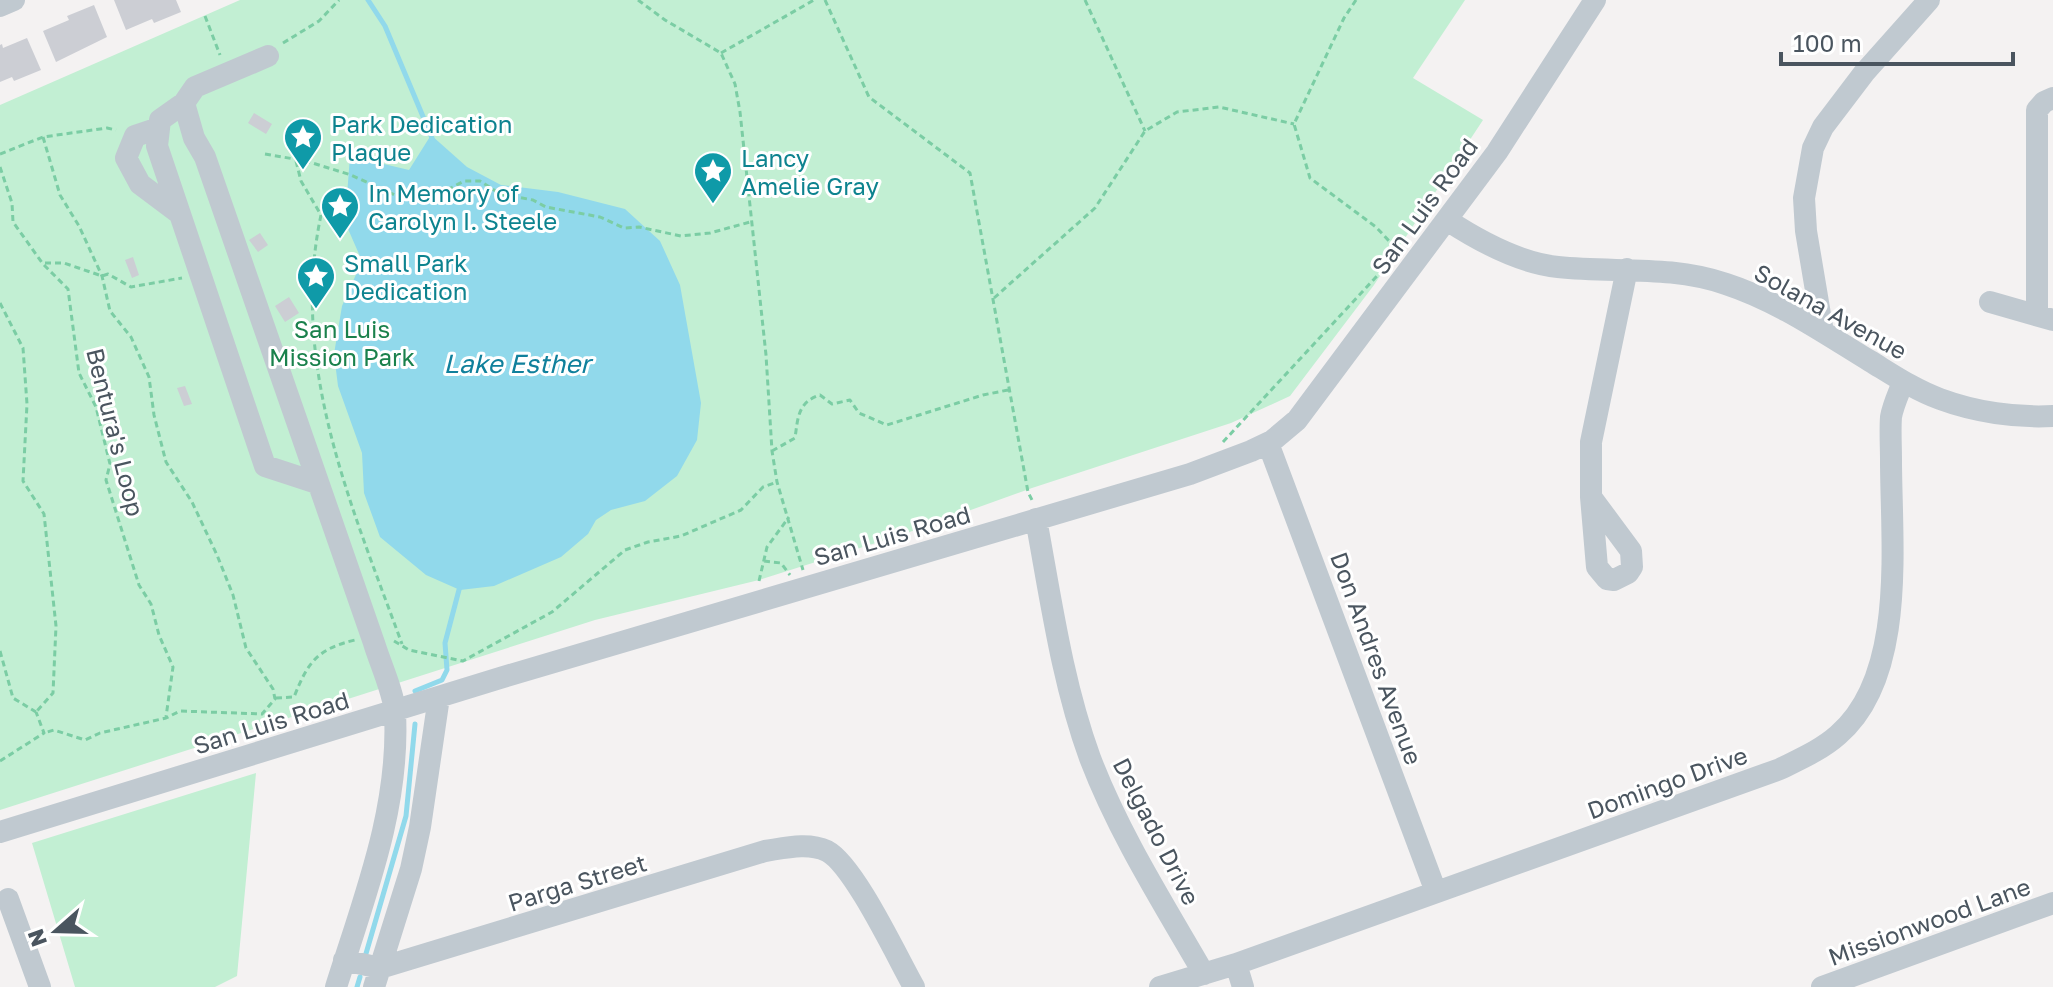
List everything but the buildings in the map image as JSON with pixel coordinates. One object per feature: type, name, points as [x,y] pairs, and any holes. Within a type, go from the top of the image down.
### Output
[{"type":"street","points":[[0,6],[14,0]]},
{"type":"street","name":"San Luis Road","points":[[0,832],[808,587],[1035,512],[1190,474],[1268,443],[1297,420],[1447,220],[1497,152],[1595,0]]},
{"type":"street","points":[[1823,332],[1804,209],[1807,169],[1813,148],[1823,127],[1864,73],[1929,0]]},
{"type":"street","points":[[268,56],[195,87],[184,103],[160,120],[157,146],[265,466],[306,480]]},
{"type":"street","points":[[1990,302],[2045,317],[2037,110],[2053,98]]},
{"type":"street","points":[[184,103],[307,456],[306,480],[371,636],[395,711],[393,774],[387,816],[336,987]]},
{"type":"street","points":[[159,128],[135,136],[126,158],[140,184],[180,214]]},
{"type":"street","name":"Solana Avenue","points":[[1447,220],[1511,254],[1541,264],[1688,274],[1723,283],[1749,292],[1823,332],[1903,382],[1940,399],[1998,414],[2053,416]]},
{"type":"street","points":[[1591,497],[1591,442],[1627,269]]},
{"type":"street","name":"Domingo Drive","points":[[1160,987],[1236,964],[1780,769],[1816,751],[1838,735],[1857,715],[1872,691],[1887,638],[1891,415],[1903,382]]},
{"type":"street","name":"Don Andres Avenue","points":[[1268,443],[1436,892]]},
{"type":"street","name":"Delgado Drive","points":[[1035,512],[1060,651],[1074,709],[1090,756],[1131,848],[1204,974]]},
{"type":"street","points":[[377,977],[411,869],[439,697]]},
{"type":"street","name":"Parga Street","points":[[344,960],[377,977],[765,851],[810,846],[826,850],[849,871],[914,987]]},
{"type":"street","points":[[8,899],[40,987]]},
{"type":"street","name":"Missionwood Lane","points":[[1822,987],[2053,903]]},
{"type":"street","points":[[1236,964],[1243,987]]},
{"type":"path","points":[[268,56],[291,36],[319,21],[339,0]]},
{"type":"path","points":[[638,0],[721,53],[735,84],[766,355],[772,451],[777,482],[808,587]]},
{"type":"path","points":[[721,53],[814,0]]},
{"type":"path","points":[[825,0],[869,97],[970,173],[1008,390],[1028,492],[1035,512]]},
{"type":"path","points":[[1085,0],[1145,131]]},
{"type":"path","points":[[1356,0],[1344,18],[1294,124],[1310,178],[1376,227],[1390,242],[1404,244]]},
{"type":"path","points":[[205,16],[227,74]]},
{"type":"path","points":[[993,299],[1095,208],[1145,131],[1177,112],[1219,107],[1294,124]]},
{"type":"path","points":[[0,154],[43,137],[107,128],[118,131]]},
{"type":"path","name":"Bentura's Loop","points":[[43,137],[60,195],[79,226],[102,276],[110,311],[131,337],[149,377],[154,415],[166,462],[192,502],[217,555],[233,595],[246,648],[273,689],[275,699]]},
{"type":"path","points":[[265,154],[306,161],[351,175],[395,195],[417,196],[451,188],[464,181],[480,181],[500,194],[533,200],[546,207],[600,217],[624,228],[639,227],[681,236],[710,233],[750,222]]},
{"type":"path","points":[[295,159],[301,181],[321,215],[315,242],[312,302],[313,344],[322,406],[357,529],[402,644]]},
{"type":"path","name":"Bentura's Loop","points":[[0,167],[12,203],[13,222],[43,264],[68,289],[79,373],[96,407],[110,464],[106,480],[139,585],[151,604],[159,635],[173,667],[166,718]]},
{"type":"path","points":[[1398,252],[1415,238]]},
{"type":"path","points":[[1222,442],[1392,260]]},
{"type":"path","points":[[43,264],[49,261],[64,263],[102,276],[108,274],[131,287],[189,274]]},
{"type":"path","points":[[0,303],[23,348],[27,404],[23,481],[44,514],[52,579],[56,626],[53,693],[36,712]]},
{"type":"path","points":[[772,451],[795,438],[798,411],[808,399],[820,395],[832,404],[850,400],[859,413],[887,425],[1008,390]]},
{"type":"path","points":[[0,761],[54,730],[85,740],[100,733],[166,718],[180,711],[262,714],[275,699],[294,697],[316,654],[347,641],[371,636],[402,644],[409,650],[463,661],[552,612],[625,550],[681,536],[741,510],[763,487],[777,482]]},
{"type":"path","points":[[757,588],[767,547],[789,517]]},
{"type":"path","points":[[764,561],[781,563],[792,577],[780,581]]},
{"type":"path","points":[[0,651],[13,698],[36,712],[44,733]]},
{"type":"green space","name":"San Luis Mission Park","points":[[240,0],[1465,0],[1413,78],[1483,120],[1374,285],[1290,396],[1231,423],[1032,488],[904,534],[759,580],[595,620],[0,810],[0,105]]},
{"type":"green space","points":[[256,773],[237,976],[215,987],[75,987],[32,843]]},
{"type":"water","name":"Lake Esther","points":[[431,135],[467,167],[501,185],[558,192],[625,209],[660,241],[680,285],[701,403],[697,440],[677,476],[645,501],[611,510],[596,520],[588,534],[561,557],[494,586],[460,590],[426,575],[380,537],[364,493],[362,453],[338,386],[334,354],[342,306],[362,261],[345,222],[350,156],[409,170]]},
{"type":"waterway","points":[[368,0],[385,26],[432,138]]},
{"type":"waterway","points":[[415,691],[442,680],[447,670],[445,643],[460,586]]},
{"type":"waterway","points":[[365,957],[406,816],[415,724]]},
{"type":"waterway","points":[[357,987],[360,977]]},
{"type":"place","name":"Park Dedication Plaque","points":[[303,171]]},
{"type":"place","name":"Lancy Amelie Gray","points":[[713,205]]},
{"type":"place","name":"In Memory of Carolyn I. Steele","points":[[340,240]]},
{"type":"place","name":"Small Park Dedication","points":[[316,310]]}]
